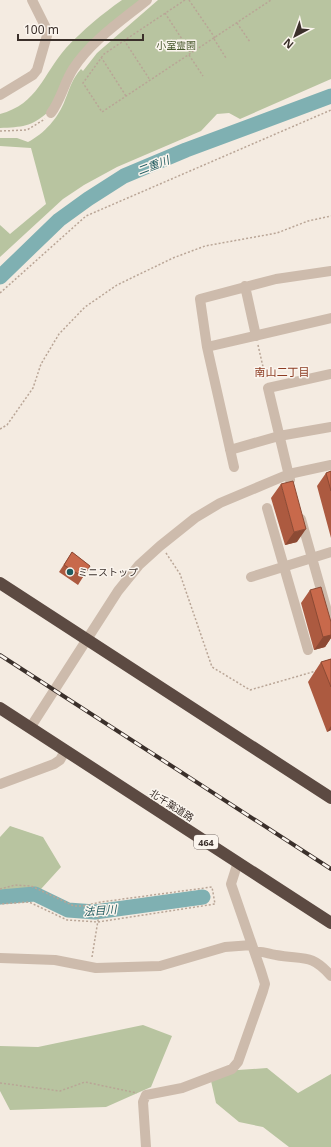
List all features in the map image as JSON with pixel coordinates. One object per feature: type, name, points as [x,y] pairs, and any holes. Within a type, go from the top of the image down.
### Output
[{"type":"highway","points":[[0,583],[85,642],[331,798]]},
{"type":"highway","name":"北千葉道路","points":[[0,708],[32,725],[65,751],[331,923]]},
{"type":"street","points":[[0,95],[28,79],[37,70],[48,32],[32,0]]},
{"type":"street","points":[[51,113],[56,106],[69,75],[91,47],[147,0]]},
{"type":"street","points":[[234,467],[207,347],[200,299],[244,286],[276,279],[331,271]]},
{"type":"street","points":[[244,286],[256,336]]},
{"type":"street","points":[[207,347],[331,318]]},
{"type":"street","points":[[293,489],[268,388],[331,374]]},
{"type":"street","points":[[230,450],[280,436],[331,427]]},
{"type":"street","points":[[32,725],[118,591],[139,565],[160,546],[195,518],[220,503],[265,482],[289,474],[331,465]]},
{"type":"street","points":[[267,508],[308,650]]},
{"type":"street","points":[[299,512],[331,626]]},
{"type":"street","points":[[251,577],[331,552]]},
{"type":"street","points":[[1,782],[54,764],[60,760],[65,751]]},
{"type":"street","points":[[146,1147],[143,1102],[146,1094],[182,1088],[232,1069],[238,1062],[265,984],[231,884],[238,862]]},
{"type":"street","points":[[0,958],[55,960],[91,967],[160,966],[225,947],[253,949],[264,951],[276,956],[306,958],[323,968],[331,976]]},
{"type":"path","points":[[185,0],[101,57],[83,83],[102,112],[271,0]]},
{"type":"path","points":[[189,0],[226,58]]},
{"type":"path","points":[[165,13],[203,76]]},
{"type":"path","points":[[237,23],[250,42]]},
{"type":"path","points":[[124,40],[150,80]]},
{"type":"path","points":[[101,57],[126,96]]},
{"type":"path","points":[[0,293],[86,216],[331,110]]},
{"type":"path","points":[[0,131],[27,130],[51,113]]},
{"type":"path","points":[[0,430],[7,425],[29,393],[38,378],[41,364],[59,334],[85,308],[117,285],[160,263],[206,246],[277,232],[308,221],[331,216]]},
{"type":"path","points":[[256,336],[268,388]]},
{"type":"path","points":[[160,546],[180,574],[212,667],[250,690],[320,670]]},
{"type":"path","points":[[0,889],[16,885],[31,886],[74,906],[83,906],[212,887],[215,904],[98,922],[67,920],[29,902],[0,904]]},
{"type":"path","points":[[91,967],[102,902]]},
{"type":"path","points":[[0,1083],[60,1091],[85,1082],[146,1094]]},
{"type":"green space","points":[[122,0],[143,0],[103,33],[48,112],[36,121],[26,125],[0,128],[0,114],[13,109],[32,96],[66,48],[93,22]]},
{"type":"green space","name":"小室霊園","points":[[158,0],[331,0],[331,79],[240,119],[229,113],[217,114],[201,131],[117,167],[84,185],[63,199],[0,257],[0,225],[10,234],[46,204],[31,148],[0,146],[0,138],[17,138],[28,142],[45,130],[59,113],[73,80],[81,69],[83,71],[97,53]]},
{"type":"green space","points":[[10,826],[43,837],[61,867],[41,889],[0,892],[0,837]]},
{"type":"green space","points":[[143,1025],[172,1036],[151,1087],[106,1107],[10,1110],[0,1091],[0,1046],[38,1047]]},
{"type":"green space","points":[[267,1068],[298,1093],[331,1074],[331,1147],[289,1147],[263,1127],[239,1122],[216,1103],[209,1072]]},
{"type":"building","points":[[331,471],[331,491],[326,473]]},
{"type":"building","points":[[293,481],[306,529],[294,532],[281,484]]},
{"type":"building","points":[[72,552],[90,566],[83,577],[64,565]]},
{"type":"building","points":[[321,587],[331,622],[331,635],[323,637],[310,590]]},
{"type":"building","points":[[331,659],[331,687],[321,662]]},
{"type":"waterway","name":"二重川","points":[[0,277],[59,220],[124,176],[186,150],[331,96]]},
{"type":"waterway","name":"法目川","points":[[0,897],[35,894],[68,910],[95,912],[203,897]]},
{"type":"railway","points":[[0,655],[331,869]]},
{"type":"place","name":"ミニストップ","points":[[70,572]]},
{"type":"district","name":"南山二丁目","points":[[282,371]]}]
